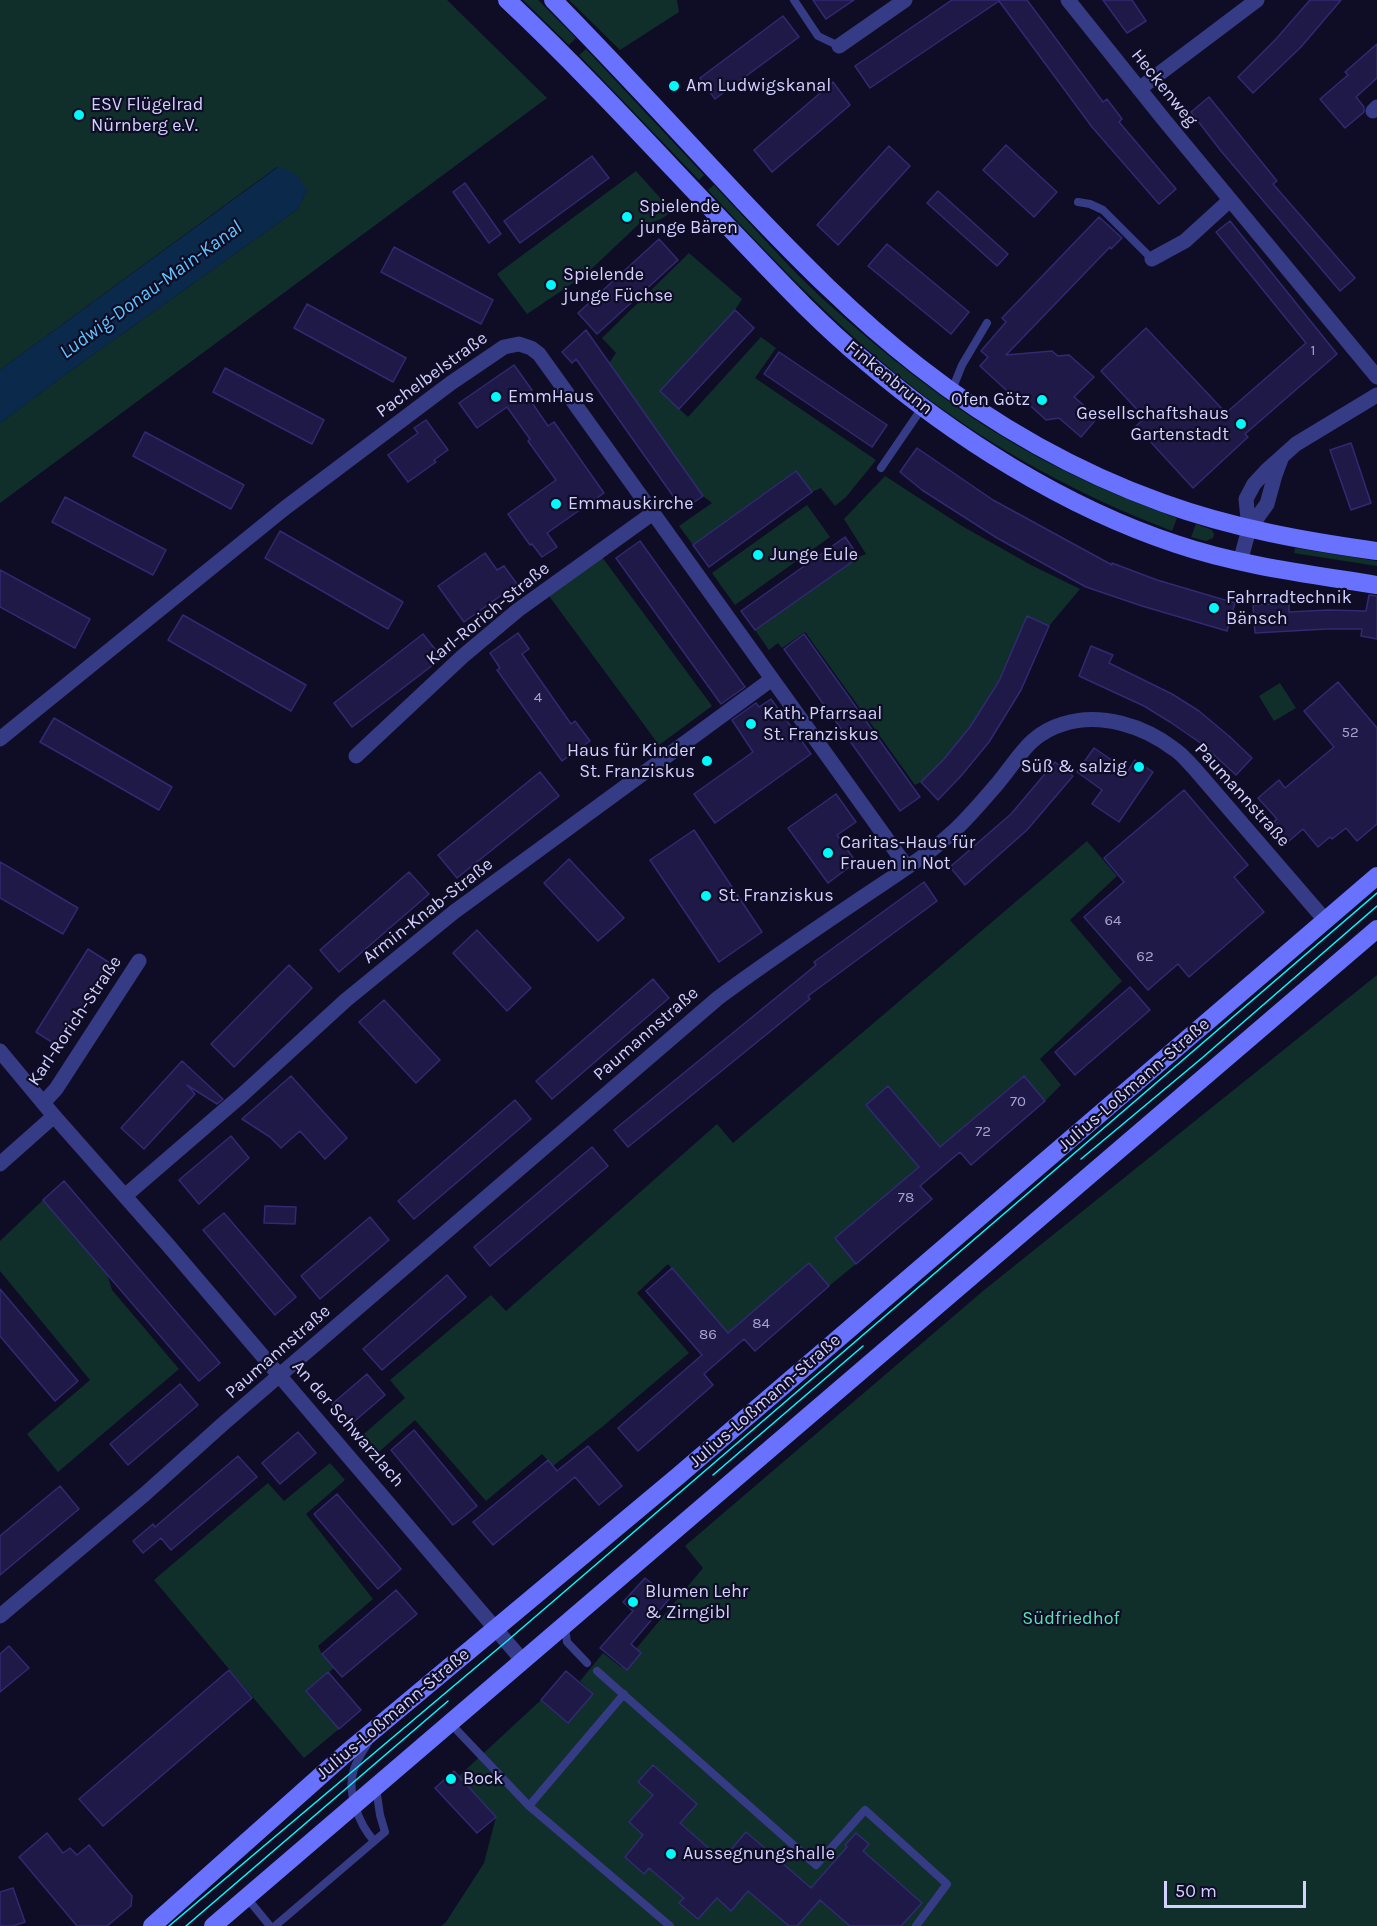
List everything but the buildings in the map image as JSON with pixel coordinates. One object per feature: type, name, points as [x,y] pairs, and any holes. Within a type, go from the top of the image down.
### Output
[{"type":"main road","name":"Finkenbrunn","points":[[507,0],[566,57],[805,305],[863,360],[923,407],[1044,484],[1096,511],[1174,543],[1240,561],[1377,585]]},
{"type":"main road","name":"Finkenbrunn","points":[[553,0],[826,285],[896,348],[951,391],[1025,439],[1099,477],[1165,504],[1249,530],[1377,552]]},
{"type":"main road","name":"Julius-Loßmann-Straße","points":[[152,1926],[383,1722],[677,1477],[1377,876]]},
{"type":"main road","points":[[213,1926],[1377,929]]},
{"type":"street","points":[[839,46],[905,0]]},
{"type":"street","name":"Heckenweg","points":[[1068,0],[1377,377]]},
{"type":"street","points":[[1139,89],[1257,0]]},
{"type":"street","points":[[1152,260],[1185,241],[1230,200]]},
{"type":"street","name":"Pachelbelstraße","points":[[0,739],[285,508],[451,383],[504,347],[519,344],[539,354],[907,867]]},
{"type":"street","points":[[1240,561],[1249,530],[1246,499],[1254,484],[1266,470],[1296,444],[1377,394]]},
{"type":"street","name":"Karl-Rorich-Straße","points":[[356,756],[463,656],[518,610],[653,513]]},
{"type":"street","name":"Armin-Knab-Straße","points":[[126,1195],[242,1095],[346,1000],[446,919],[575,822],[772,680]]},
{"type":"street","name":"Paumannstraße","points":[[0,1616],[145,1494],[718,998],[926,854],[955,830],[999,782],[1027,745],[1047,729],[1088,719],[1109,721],[1133,726],[1175,749],[1325,920]]},
{"type":"street","name":"Karl-Rorich-Straße","points":[[44,1102],[56,1089],[139,961]]},
{"type":"street","name":"An der Schwarzlach","points":[[0,1051],[54,1116],[126,1195],[523,1661]]},
{"type":"street","points":[[0,1164],[54,1116]]},
{"type":"lane","points":[[794,0],[818,36],[839,46]]},
{"type":"lane","points":[[1078,202],[1103,210],[1152,260]]},
{"type":"lane","points":[[951,391],[962,365],[987,323]]},
{"type":"lane","points":[[881,468],[923,407]]},
{"type":"lane","points":[[565,1626],[567,1642],[587,1663]]},
{"type":"lane","points":[[597,1671],[816,1865],[865,1810],[947,1884],[916,1926]]},
{"type":"lane","points":[[529,1806],[624,1694]]},
{"type":"lane","points":[[374,1841],[365,1830],[354,1805],[353,1770],[383,1722]]},
{"type":"lane","points":[[450,1722],[529,1806],[670,1926]]},
{"type":"lane","points":[[246,1897],[272,1926],[385,1832],[376,1786]]},
{"type":"green space","points":[[0,0],[447,0],[547,98],[0,503],[0,423],[298,209],[307,191],[277,167],[0,370]]},
{"type":"green space","points":[[523,0],[538,0],[576,38],[569,45]]},
{"type":"green space","points":[[569,0],[677,0],[679,12],[620,50]]},
{"type":"green space","points":[[586,49],[704,175],[699,180],[579,55]]},
{"type":"green space","points":[[636,171],[672,211],[658,220],[640,223],[585,275],[527,314],[497,274]]},
{"type":"green space","points":[[714,185],[824,300],[868,338],[959,409],[1048,463],[1090,483],[1177,518],[1172,531],[1092,497],[1016,457],[979,434],[909,384],[876,357],[790,276],[708,190]]},
{"type":"green space","points":[[689,253],[742,299],[735,310],[660,391],[688,417],[761,337],[776,348],[755,378],[876,460],[846,497],[835,506],[821,488],[812,492],[795,471],[693,545],[679,526],[712,503],[703,496],[609,363],[616,353],[602,338]]},
{"type":"green space","points":[[885,476],[962,526],[1031,565],[1080,589],[1049,626],[1027,617],[999,680],[970,727],[944,759],[915,785],[805,632],[782,648],[778,643],[769,650],[755,630],[866,554],[844,519]]},
{"type":"green space","points":[[807,505],[830,537],[735,605],[712,573]]},
{"type":"green space","points":[[1196,524],[1212,530],[1213,538],[1206,541],[1191,537]]},
{"type":"green space","points":[[1295,548],[1377,561],[1377,566],[1294,553]]},
{"type":"green space","points":[[602,557],[712,706],[659,745],[549,596]]},
{"type":"green space","points":[[1280,683],[1296,708],[1274,721],[1259,696]]},
{"type":"green space","points":[[1087,841],[1117,876],[1070,920],[1122,981],[1040,1059],[1061,1085],[1045,1101],[1023,1076],[940,1147],[888,1086],[866,1105],[919,1167],[835,1238],[856,1264],[829,1286],[809,1263],[728,1333],[668,1264],[637,1293],[689,1353],[553,1466],[542,1454],[486,1501],[415,1420],[372,1458],[357,1440],[405,1398],[390,1380],[491,1295],[506,1311],[717,1124],[733,1143]]},
{"type":"green space","name":"Südfriedhof","points":[[1377,975],[1377,1926],[441,1926],[446,1922],[484,1863],[496,1817],[459,1776],[541,1700],[568,1723],[593,1694],[580,1681],[603,1653],[621,1667],[703,1568],[685,1546],[983,1291]]},
{"type":"green space","points":[[43,1200],[107,1274],[112,1290],[179,1369],[58,1472],[27,1434],[90,1380],[0,1271],[0,1241]]},
{"type":"green space","points":[[330,1463],[345,1480],[306,1514],[373,1599],[318,1646],[334,1668],[306,1691],[339,1729],[304,1758],[154,1580],[268,1483],[284,1501]]},
{"type":"water","name":"Ludwig-Donau-Main-Kanal","points":[[278,167],[296,175],[307,191],[298,209],[0,423],[0,370]]},
{"type":"tram line","points":[[169,1926],[507,1641],[1377,893]]},
{"type":"tram line","points":[[1081,1159],[1202,1058],[1377,906]]},
{"type":"tram line","points":[[713,1475],[863,1346]]},
{"type":"tram line","points":[[186,1926],[448,1701]]},
{"type":"place","name":"Am Ludwigskanal","points":[[674,86]]},
{"type":"place","name":"ESV Flügelrad Nürnberg e.V.","points":[[79,115]]},
{"type":"place","name":"Spielende junge Bären","points":[[627,217]]},
{"type":"place","name":"Spielende junge Füchse","points":[[551,285]]},
{"type":"place","name":"EmmHaus","points":[[496,397]]},
{"type":"place","name":"Ofen Götz","points":[[1042,400]]},
{"type":"place","name":"Gesellschaftshaus Gartenstadt","points":[[1241,424]]},
{"type":"place","name":"Emmauskirche","points":[[556,504]]},
{"type":"place","name":"Junge Eule","points":[[758,555]]},
{"type":"place","name":"Fahrradtechnik Bänsch","points":[[1214,608]]},
{"type":"place","name":"Kath. Pfarrsaal St. Franziskus","points":[[751,724]]},
{"type":"place","name":"Haus für Kinder St. Franziskus","points":[[707,761]]},
{"type":"place","name":"Süß & salzig","points":[[1139,767]]},
{"type":"place","name":"Caritas-Haus für Frauen in Not","points":[[828,853]]},
{"type":"place","name":"St. Franziskus","points":[[706,896]]},
{"type":"place","name":"Blumen Lehr & Zirngibl","points":[[633,1602]]},
{"type":"place","name":"Bock","points":[[451,1779]]},
{"type":"place","name":"Aussegnungshalle","points":[[671,1854]]}]
